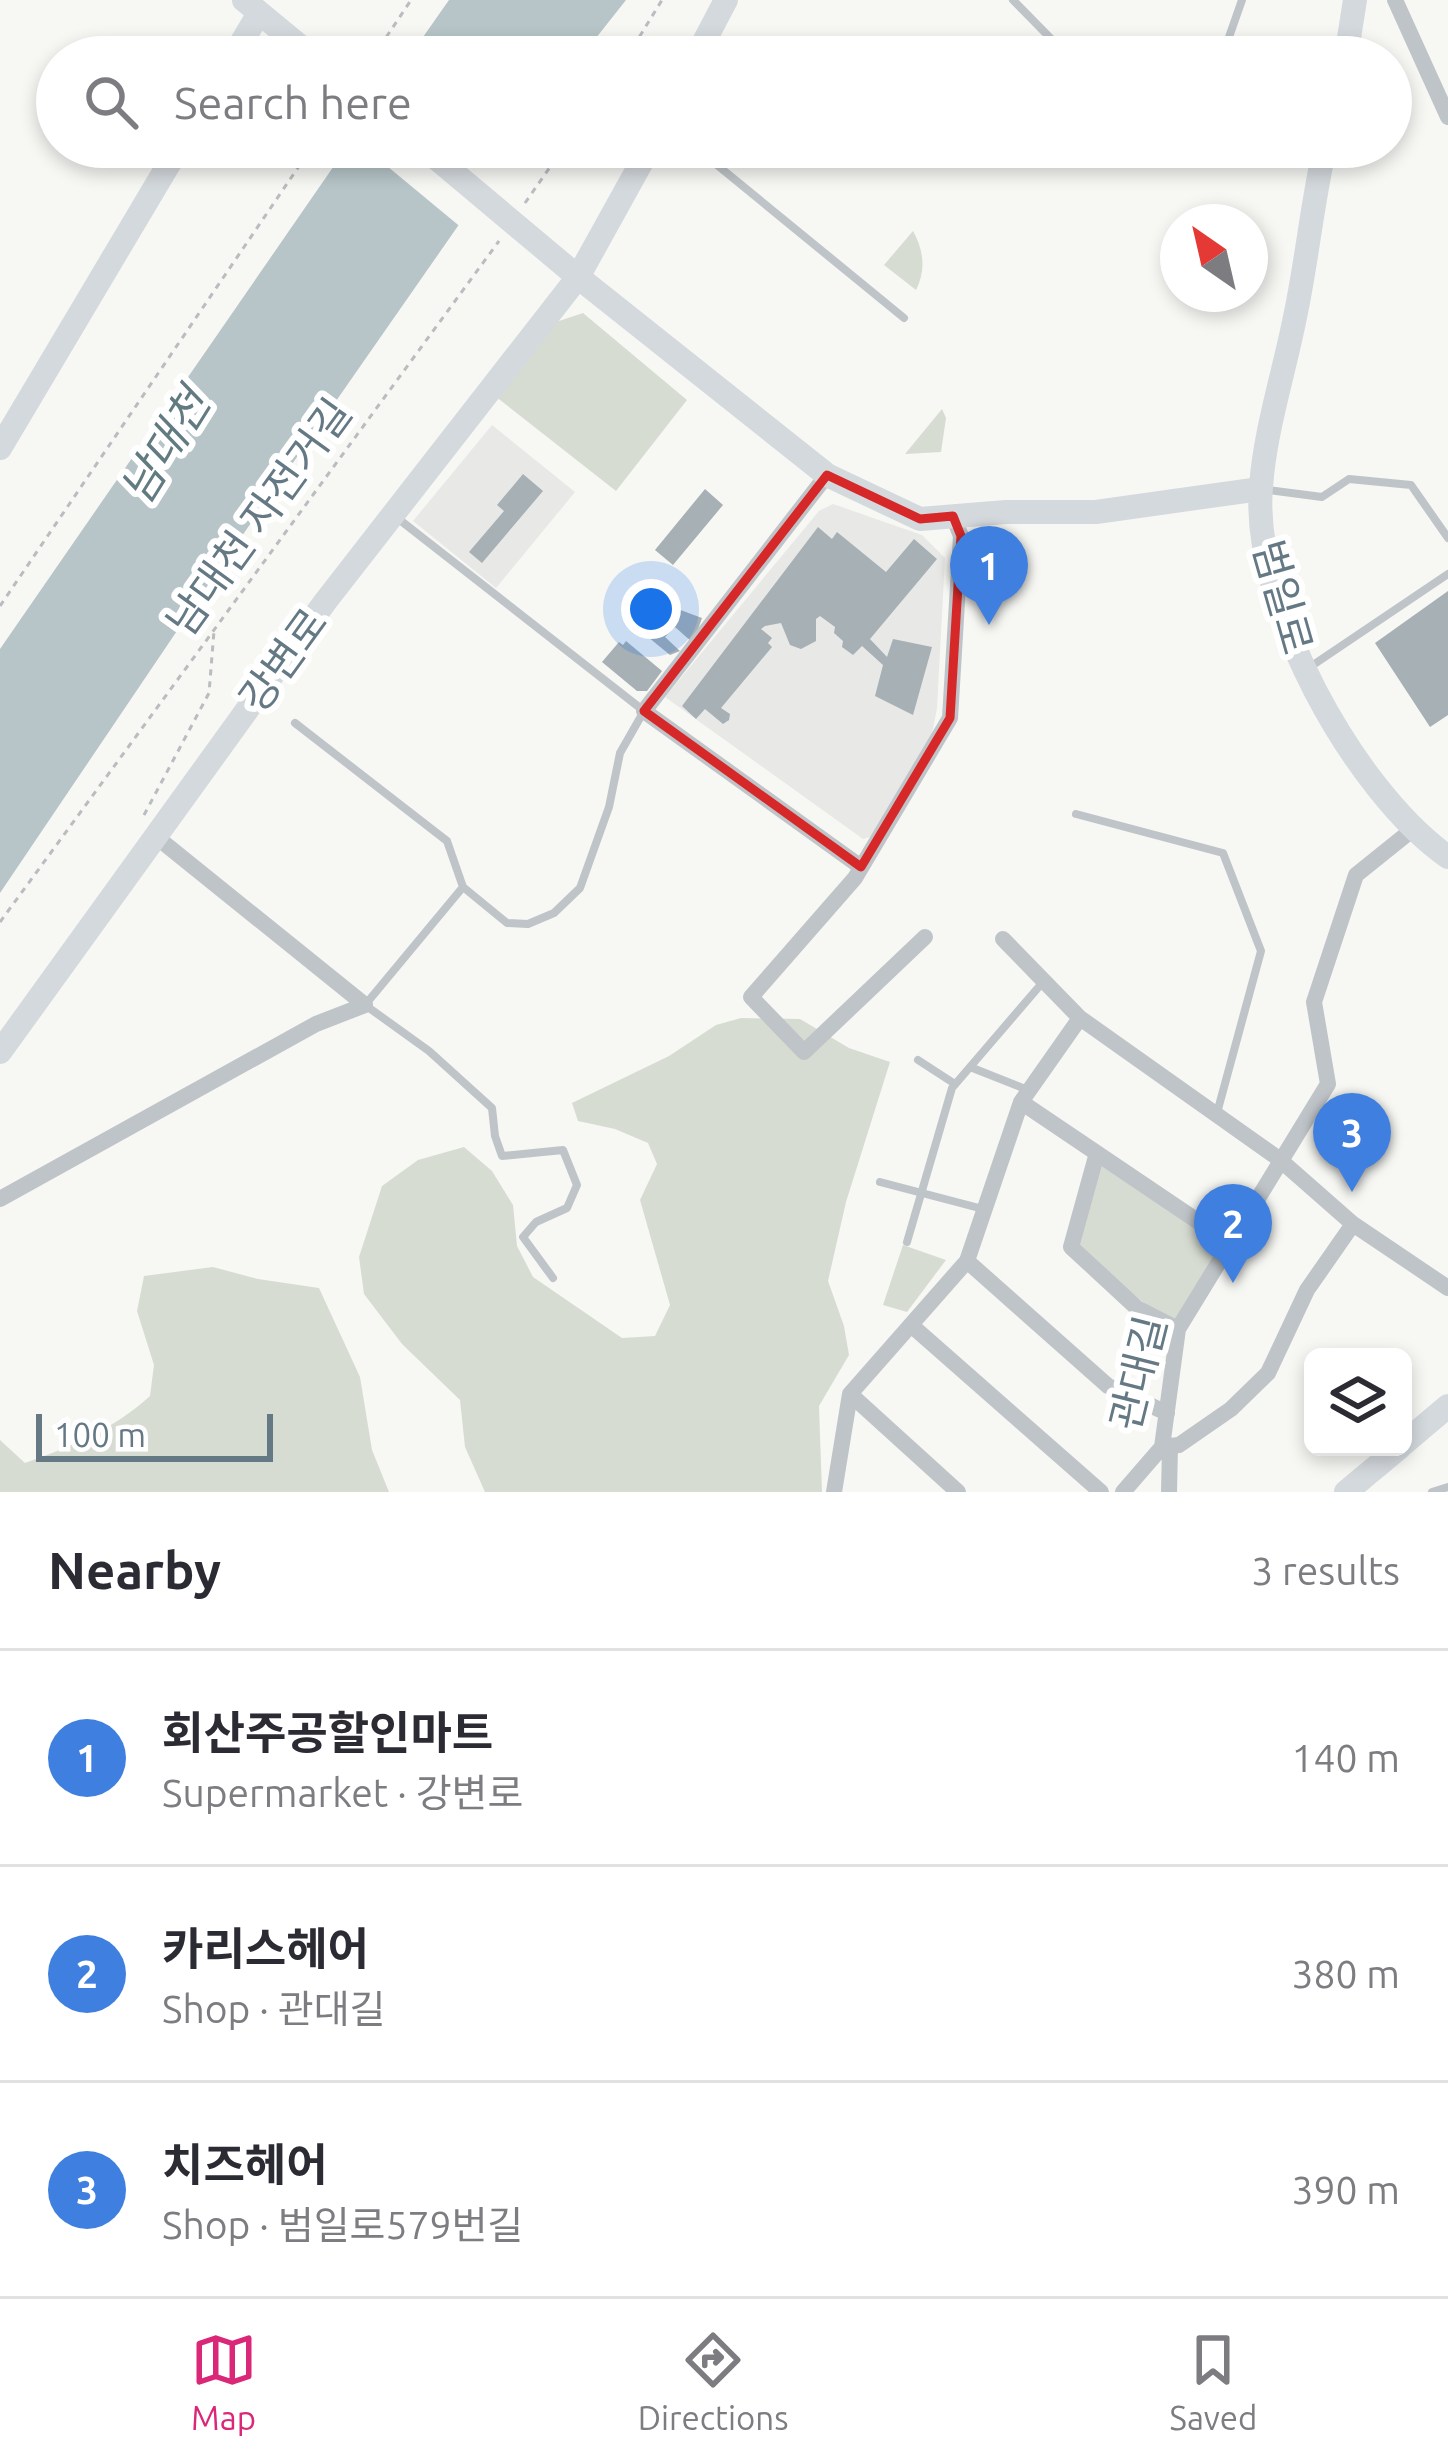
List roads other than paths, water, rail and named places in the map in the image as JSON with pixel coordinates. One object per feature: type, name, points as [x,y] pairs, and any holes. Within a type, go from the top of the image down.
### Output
[{"type":"street","points":[[708,36],[726,0]]},
{"type":"street","points":[[1349,36],[1355,0]]},
{"type":"street","points":[[1395,0],[1411,36]]},
{"type":"street","points":[[245,36],[260,8],[290,36]]},
{"type":"street","points":[[1412,38],[1448,117]]},
{"type":"street","points":[[0,448],[167,168]]},
{"type":"street","points":[[449,168],[826,475],[920,519],[1096,512],[1260,489]]},
{"type":"street","name":"강변로","points":[[0,1052],[325,602],[578,277],[638,168]]},
{"type":"street","name":"범일로","points":[[1320,168],[1260,489],[1264,546],[1304,671],[1339,731],[1412,830],[1448,857]]},
{"type":"street","points":[[826,475],[644,710],[861,867]]},
{"type":"street","points":[[925,937],[804,1052],[751,998],[861,867],[950,718],[961,536],[953,516]]},
{"type":"street","name":"관대길","points":[[1123,1492],[1166,1446],[1178,1329],[1328,1084],[1314,1002],[1356,875],[1412,830]]},
{"type":"street","points":[[151,839],[365,1005]]},
{"type":"street","points":[[1003,939],[1080,1018],[1280,1159],[1353,1224],[1448,1288]]},
{"type":"street","points":[[0,1198],[316,1024],[365,1005]]},
{"type":"street","points":[[834,1492],[850,1394],[967,1261],[1025,1096],[1080,1018]]},
{"type":"street","points":[[1025,1096],[1097,1153],[1230,1243]]},
{"type":"street","points":[[1097,1153],[1071,1247],[1136,1308],[1178,1329]]},
{"type":"street","points":[[1169,1492],[1166,1446],[1179,1445],[1231,1409],[1268,1373],[1307,1290],[1353,1224]]},
{"type":"street","points":[[967,1261],[1108,1386],[1167,1413]]},
{"type":"street","points":[[910,1325],[1101,1492]]},
{"type":"street","points":[[850,1394],[958,1492]]},
{"type":"street","points":[[1412,1437],[1448,1406]]},
{"type":"street","points":[[1346,1492],[1389,1456]]},
{"type":"lane","points":[[1013,0],[1048,36]]},
{"type":"lane","points":[[1229,36],[1242,0]]},
{"type":"lane","points":[[721,168],[904,318]]},
{"type":"lane","points":[[1260,489],[1322,497],[1349,479],[1411,485],[1448,538]]},
{"type":"lane","points":[[295,723],[447,841],[463,887],[507,922],[528,924],[554,913],[580,888],[609,808],[620,753],[644,710],[395,516]]},
{"type":"lane","points":[[1304,671],[1448,574]]},
{"type":"lane","points":[[1076,814],[1223,853],[1261,951],[1217,1114]]},
{"type":"lane","points":[[463,887],[365,1005],[429,1051],[492,1108],[502,1156],[563,1150],[577,1185],[567,1208],[536,1222],[524,1237],[553,1278]]},
{"type":"lane","points":[[907,1242],[955,1084],[1044,981]]},
{"type":"lane","points":[[918,1060],[955,1084]]},
{"type":"lane","points":[[970,1067],[1025,1096]]},
{"type":"lane","points":[[880,1182],[985,1209]]},
{"type":"lane","points":[[1432,1492],[1448,1487]]},
{"type":"water","points":[[449,0],[626,0],[598,36],[424,36]]},
{"type":"water","name":"남대천","points":[[332,168],[498,168],[0,893],[0,649]]},
{"type":"place","name":"회산주공할인마트","points":[[989,625]]},
{"type":"place","name":"치즈헤어","points":[[1352,1192]]},
{"type":"place","name":"카리스헤어","points":[[1233,1283]]}]
